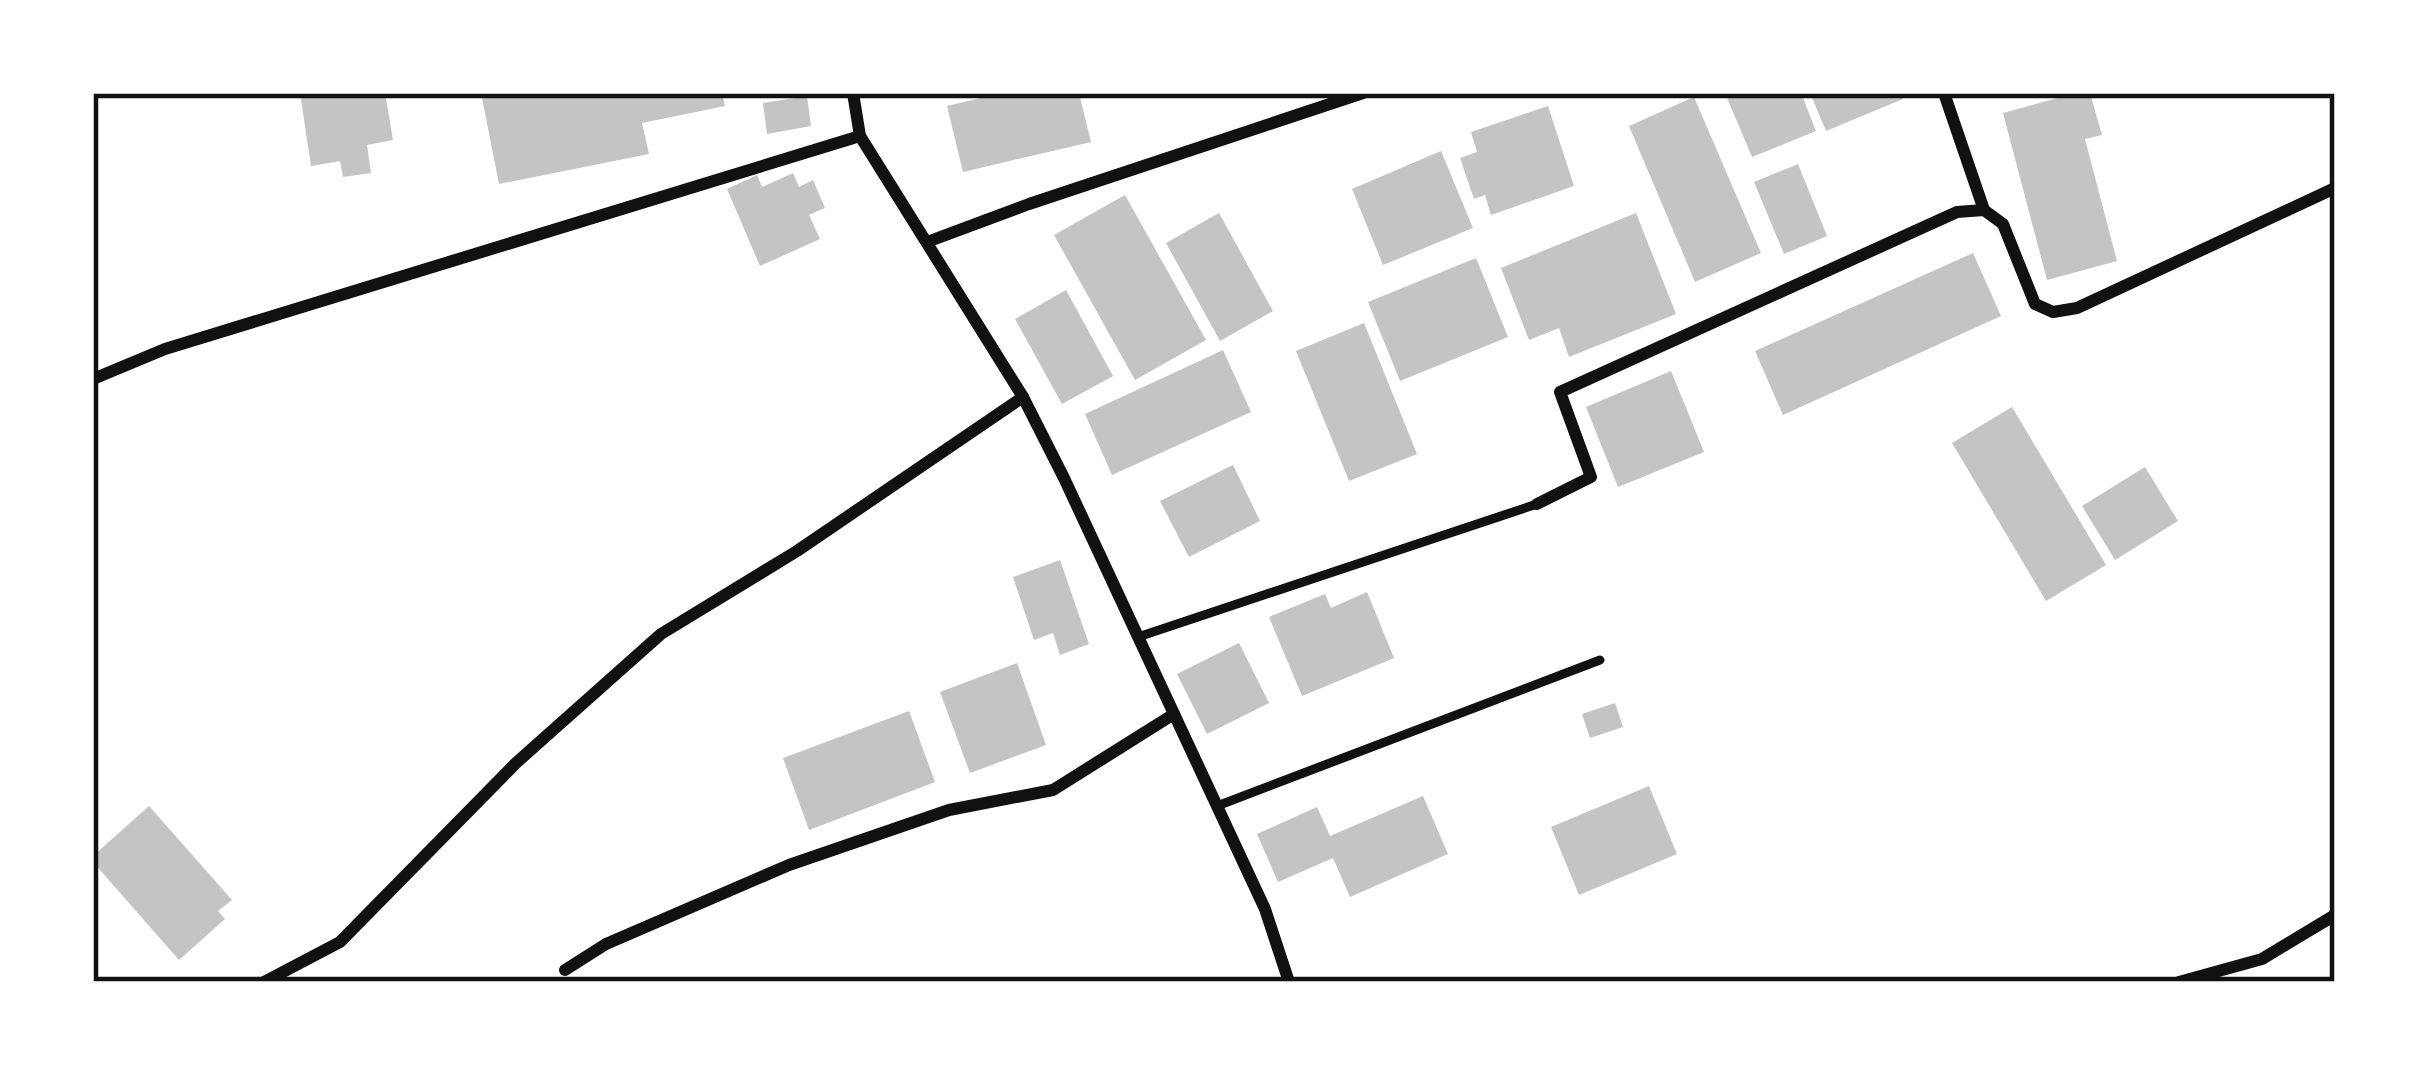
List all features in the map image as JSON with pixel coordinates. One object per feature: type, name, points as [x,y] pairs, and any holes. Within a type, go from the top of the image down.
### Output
[{"type":"street","points":[[853,93],[860,136],[1023,397],[1265,910],[1288,982]]},
{"type":"street","points":[[927,242],[1363,93]]},
{"type":"street","points":[[1944,93],[1984,210],[2003,224],[2035,304],[2054,312],[2077,308],[2335,188]]},
{"type":"street","points":[[93,379],[165,350],[860,136]]},
{"type":"street","points":[[1538,504],[1591,478],[1560,392],[1957,212],[1984,210]]},
{"type":"street","points":[[264,982],[340,942],[516,763],[661,634],[797,551],[1023,397]]},
{"type":"street","points":[[565,970],[606,944],[789,865],[949,810],[1053,790],[1174,714]]},
{"type":"street","points":[[2179,982],[2262,959],[2335,916]]},
{"type":"lane","points":[[1138,637],[1538,504]]},
{"type":"lane","points":[[1217,806],[1600,660]]},
{"type":"building","points":[[300,93],[385,93],[393,140],[367,145],[371,173],[343,177],[340,161],[311,166]]},
{"type":"building","points":[[481,93],[722,93],[725,106],[642,123],[649,154],[499,184]]},
{"type":"building","points":[[1002,93],[1079,93],[1091,142],[963,172],[947,106]]},
{"type":"building","points":[[1725,93],[1801,93],[1816,131],[1752,157]]},
{"type":"building","points":[[1810,93],[1901,93],[1903,99],[1826,131]]},
{"type":"building","points":[[2090,93],[2102,135],[2085,139],[2117,261],[2047,280],[2003,113]]},
{"type":"building","points":[[807,96],[811,126],[767,134],[763,103]]},
{"type":"building","points":[[1694,97],[1761,253],[1695,282],[1629,126]]},
{"type":"building","points":[[1548,106],[1574,186],[1491,215],[1485,195],[1474,199],[1460,158],[1477,152],[1471,132]]},
{"type":"building","points":[[1441,151],[1473,228],[1383,265],[1352,189]]},
{"type":"building","points":[[1798,164],[1827,236],[1784,254],[1754,182]]},
{"type":"building","points":[[793,173],[799,187],[813,180],[825,208],[809,215],[820,239],[760,266],[727,189],[757,175],[762,187]]},
{"type":"building","points":[[1125,195],[1206,340],[1135,380],[1054,235]]},
{"type":"building","points":[[1219,213],[1273,311],[1220,341],[1166,243]]},
{"type":"building","points":[[1636,213],[1676,314],[1569,357],[1559,328],[1529,340],[1501,268]]},
{"type":"building","points":[[1973,253],[2001,316],[1783,415],[1755,351]]},
{"type":"building","points":[[1476,258],[1508,337],[1400,381],[1368,302]]},
{"type":"building","points":[[1066,290],[1113,376],[1062,404],[1015,319]]},
{"type":"building","points":[[1364,323],[1417,454],[1349,481],[1296,351]]},
{"type":"building","points":[[1223,350],[1251,412],[1112,475],[1085,414]]},
{"type":"building","points":[[1671,371],[1704,452],[1618,487],[1586,407]]},
{"type":"building","points":[[2012,407],[2106,565],[2046,601],[1952,443]]},
{"type":"building","points":[[1233,465],[1260,521],[1189,557],[1160,501]]},
{"type":"building","points":[[2145,467],[2178,521],[2115,560],[2082,506]]},
{"type":"building","points":[[1060,560],[1089,644],[1060,655],[1053,633],[1034,640],[1013,577]]},
{"type":"building","points":[[1367,592],[1394,658],[1302,696],[1269,617],[1325,594],[1331,608]]},
{"type":"building","points":[[1239,643],[1269,703],[1207,734],[1177,674]]},
{"type":"building","points":[[1017,663],[1046,745],[970,773],[940,692]]},
{"type":"building","points":[[1615,703],[1623,727],[1590,738],[1582,714]]},
{"type":"building","points":[[909,711],[935,782],[809,830],[783,758]]},
{"type":"building","points":[[1649,786],[1677,854],[1579,895],[1551,827]]},
{"type":"building","points":[[1423,796],[1448,854],[1350,897],[1333,858],[1278,882],[1257,834],[1317,807],[1330,836]]},
{"type":"building","points":[[149,806],[232,900],[218,911],[225,919],[179,960],[93,862],[93,856]]}]
